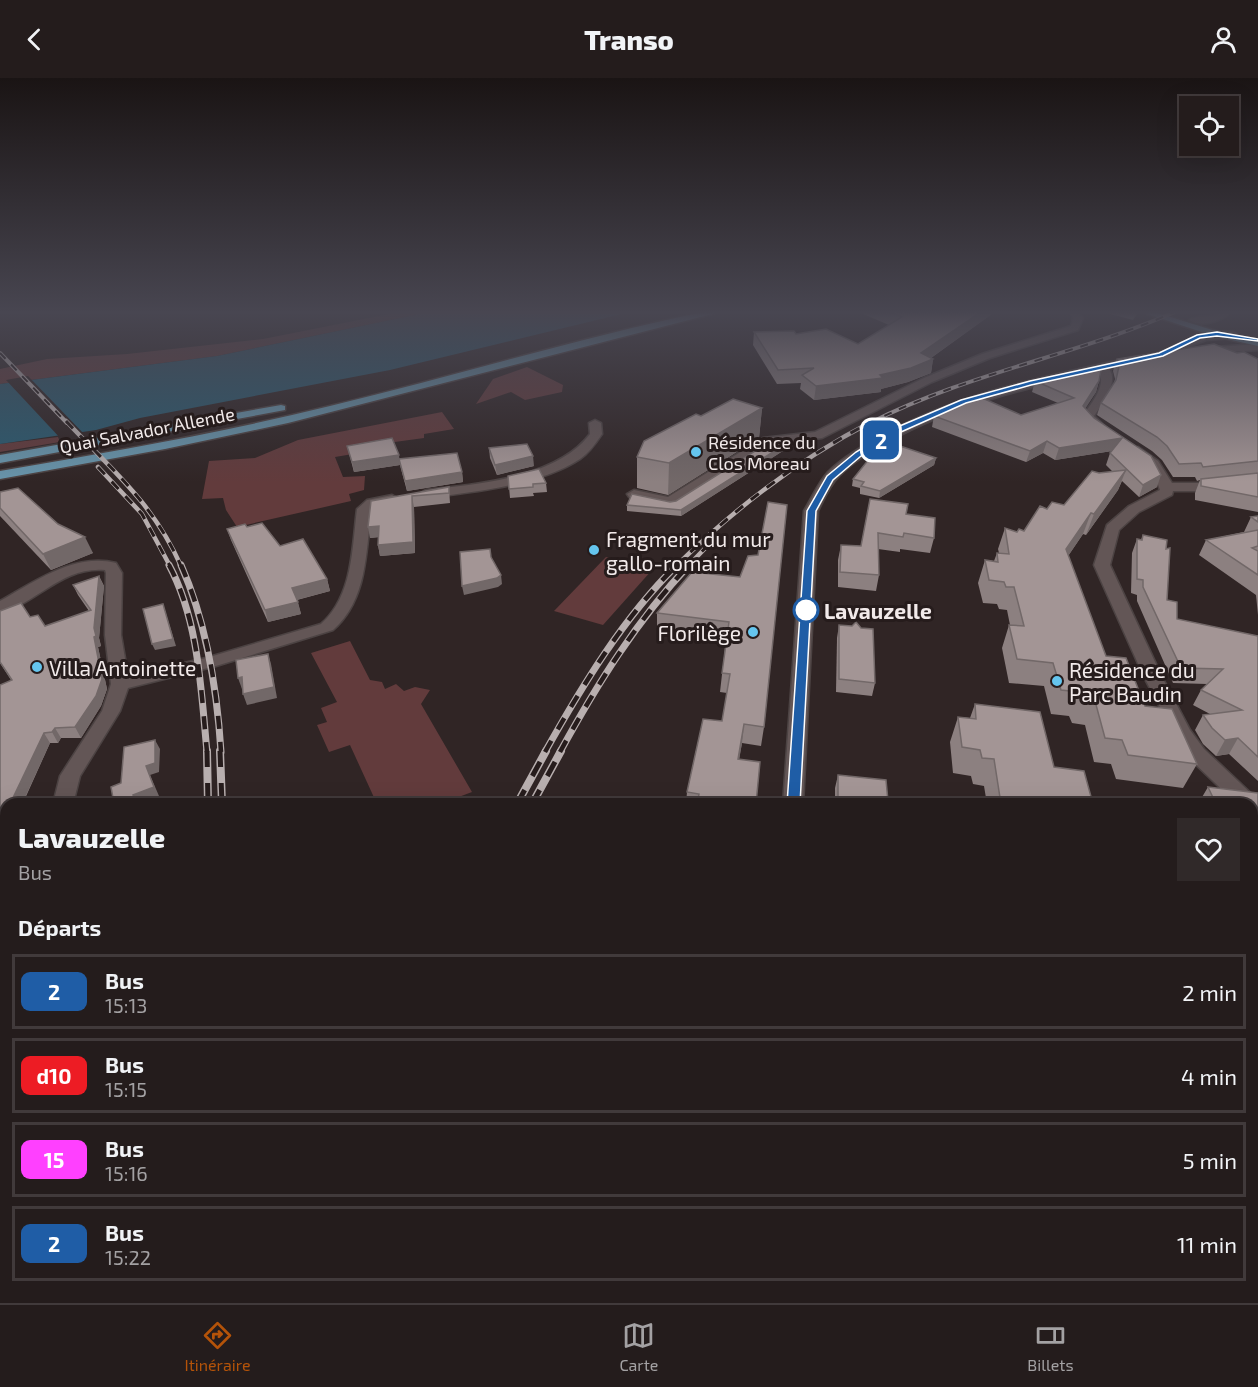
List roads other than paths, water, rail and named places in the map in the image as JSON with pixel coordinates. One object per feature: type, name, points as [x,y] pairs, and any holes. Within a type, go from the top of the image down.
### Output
[{"type":"main road","points":[[321,399],[444,368]]},
{"type":"main road","name":"Quai Salvador Allende","points":[[0,475],[102,457],[329,410],[485,368]]},
{"type":"main road","name":"Quai Salvador Allende","points":[[0,459],[289,406]]},
{"type":"street","points":[[634,494],[670,502],[767,441],[818,435],[922,383],[957,368]]},
{"type":"street","points":[[793,798],[811,511],[830,478],[859,454],[898,430],[953,406],[1030,383],[1097,368]]},
{"type":"street","points":[[1103,368],[1108,372],[1109,380],[1088,417],[1096,426],[1142,453],[1158,468],[1166,478],[1167,492],[1134,509],[1112,528],[1102,565],[1153,677],[1182,732],[1197,754],[1244,798]]},
{"type":"street","points":[[120,684],[210,662],[327,627],[338,620],[351,595],[364,509],[372,503],[384,500],[452,491],[532,474],[562,463],[577,456],[597,434],[595,423]]},
{"type":"street","points":[[1167,487],[1197,487],[1258,480]]},
{"type":"street","points":[[0,608],[66,573],[98,563],[111,566],[114,573],[113,635],[120,684],[111,711],[69,776],[64,798]]},
{"type":"water","points":[[123,368],[398,368],[140,418],[96,430],[0,444],[0,384]]},
{"type":"railway","points":[[15,368],[67,423]]},
{"type":"railway","points":[[870,423],[945,391],[1012,368]]},
{"type":"railway","points":[[66,421],[144,505],[158,524],[181,566]]},
{"type":"railway","points":[[677,566],[721,524],[769,486],[819,452],[873,421]]},
{"type":"railway","points":[[98,467],[142,514],[170,566]]},
{"type":"railway","points":[[688,566],[713,540]]},
{"type":"railway","points":[[169,565],[187,609],[193,633],[207,752]]},
{"type":"railway","points":[[181,565],[204,633],[217,704],[221,752]]},
{"type":"railway","points":[[560,752],[618,654],[652,608],[689,565]]},
{"type":"railway","points":[[545,752],[574,702],[621,630],[677,566]]},
{"type":"railway","points":[[207,751],[208,798]]},
{"type":"railway","points":[[220,751],[222,798]]},
{"type":"railway","points":[[520,798],[546,751]]},
{"type":"railway","points":[[535,798],[561,751]]},
{"type":"place","name":"Résidence du Clos Moreau","points":[[696,452]]},
{"type":"place","name":"Fragment du mur gallo-romain","points":[[594,550]]},
{"type":"place","name":"Lavauzelle","points":[[806,610]]},
{"type":"place","name":"Florilège","points":[[753,632]]},
{"type":"place","name":"Villa Antoinette","points":[[37,667]]},
{"type":"place","name":"Résidence du Parc Baudin","points":[[1057,681]]}]
